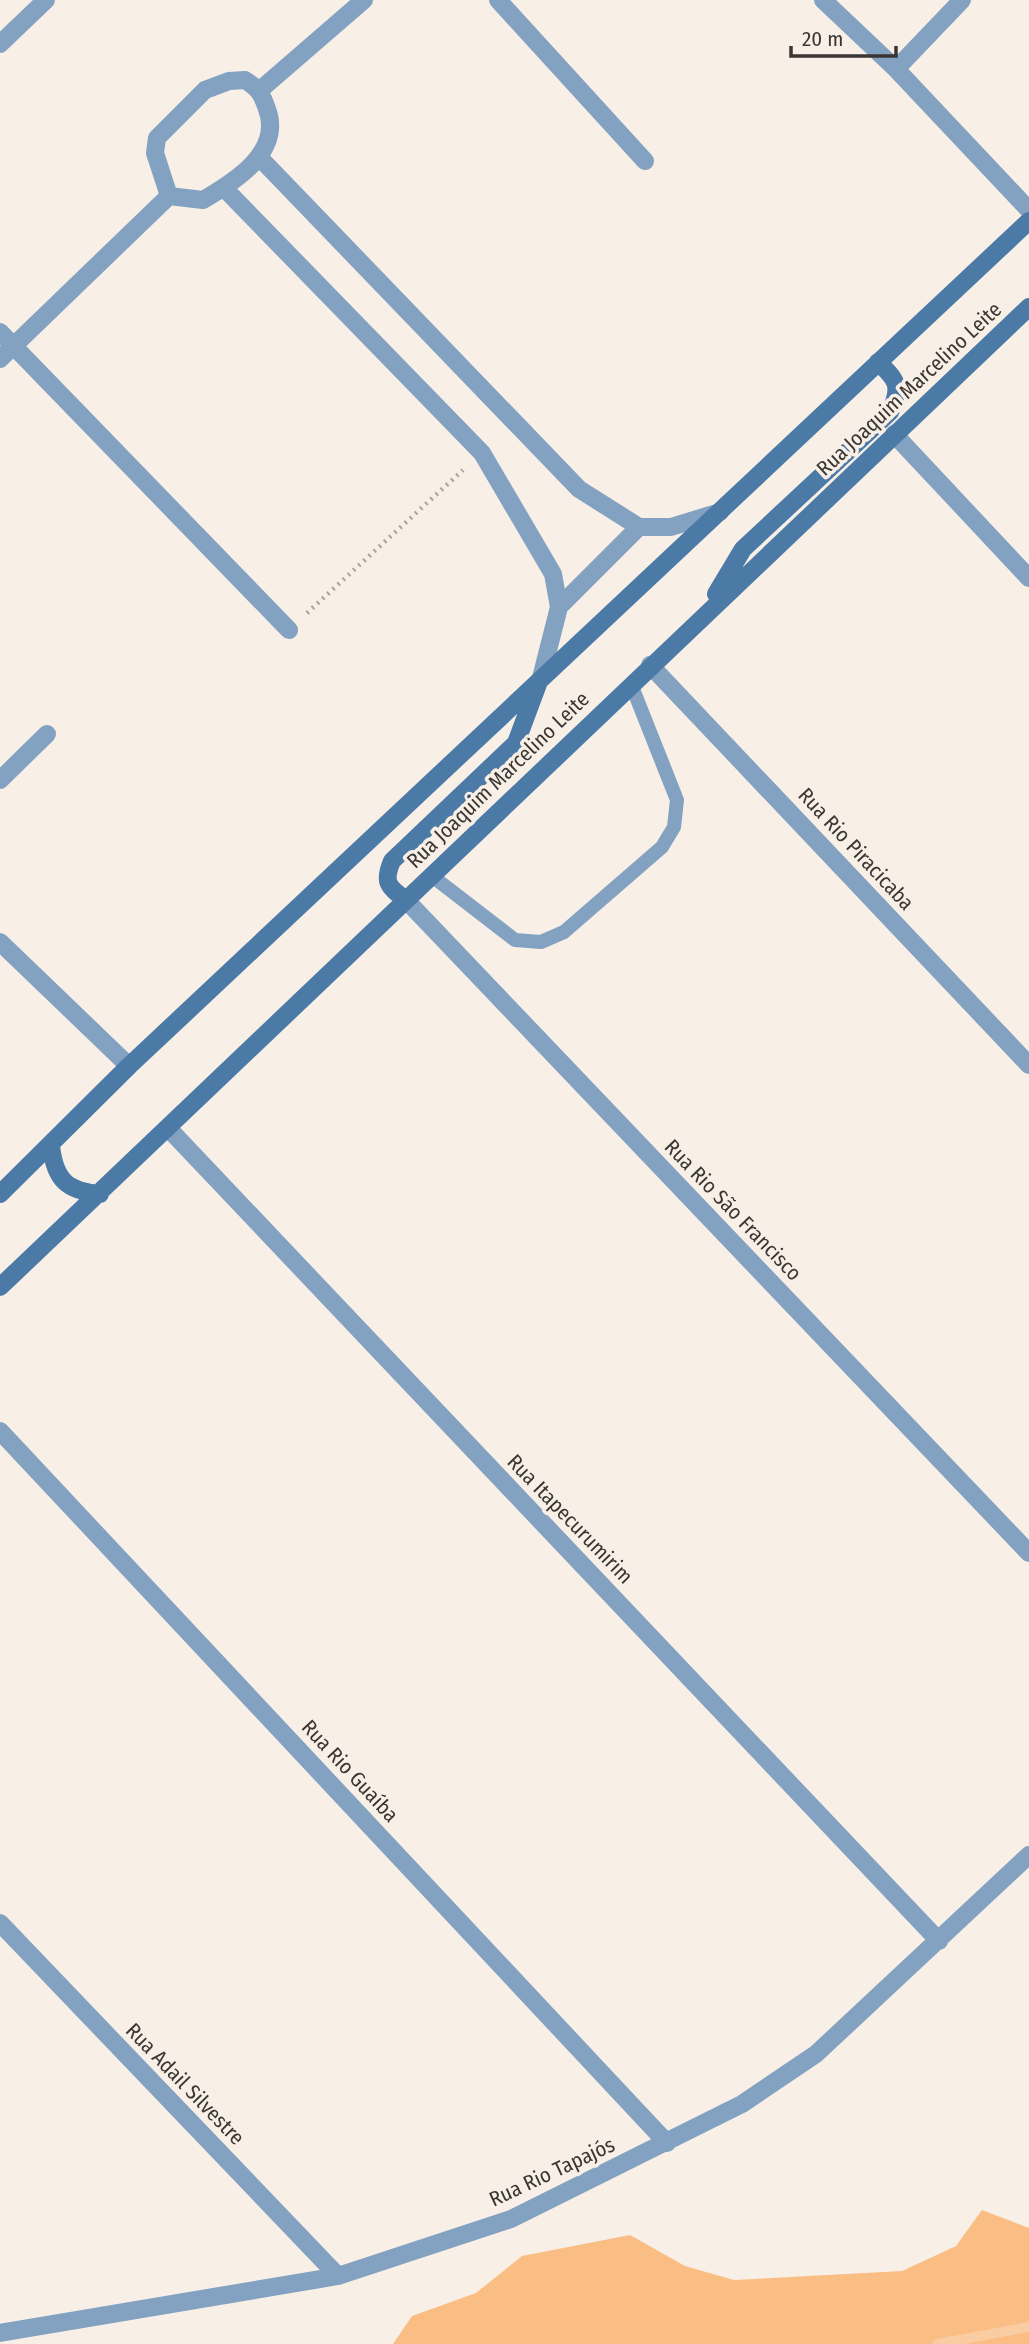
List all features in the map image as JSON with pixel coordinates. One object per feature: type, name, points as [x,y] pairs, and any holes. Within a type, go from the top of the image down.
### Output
[{"type":"main road","name":"Rua Joaquim Marcelino Leite","points":[[0,1194],[129,1066],[541,678],[724,511],[1029,221]]},
{"type":"main road","name":"Rua Joaquim Marcelino Leite","points":[[0,1287],[650,665],[1029,307]]},
{"type":"main road","points":[[703,615],[743,549],[890,412],[898,395],[894,377],[878,362]]},
{"type":"main road","points":[[405,899],[388,887],[385,876],[392,861],[516,743],[541,678]]},
{"type":"main road","points":[[51,1146],[53,1166],[65,1182],[75,1191],[100,1194]]},
{"type":"street","points":[[0,44],[46,0]]},
{"type":"street","points":[[260,90],[364,0]]},
{"type":"street","points":[[498,0],[645,161]]},
{"type":"street","points":[[823,0],[896,69],[1029,210]]},
{"type":"street","points":[[896,69],[962,0]]},
{"type":"street","points":[[245,80],[260,90],[270,118],[266,148],[259,157],[224,188],[203,200],[169,196],[155,153],[157,138],[205,90],[229,81],[245,80]]},
{"type":"street","points":[[259,157],[579,489],[639,527],[671,527],[724,511]]},
{"type":"street","points":[[224,188],[482,453],[553,574],[559,607],[541,678]]},
{"type":"street","points":[[0,359],[169,196]]},
{"type":"street","points":[[0,332],[289,630]]},
{"type":"street","points":[[894,434],[1029,578]]},
{"type":"street","points":[[559,607],[639,527]]},
{"type":"street","name":"Rua Rio Piracicaba","points":[[650,665],[1029,1065]]},
{"type":"street","points":[[0,780],[47,734]]},
{"type":"street","name":"Rua Rio São Francisco","points":[[405,899],[1029,1553]]},
{"type":"street","points":[[0,943],[129,1066]]},
{"type":"street","name":"Rua Itapecurumirim","points":[[167,1128],[939,1941]]},
{"type":"street","name":"Rua Rio Guaíba","points":[[0,1431],[667,2143]]},
{"type":"street","name":"Rua Rio Tapajós","points":[[0,2333],[338,2276],[511,2219],[742,2104],[816,2054],[1029,1855]]},
{"type":"street","name":"Rua Adail Silvestre","points":[[0,1923],[338,2276]]},
{"type":"lane","points":[[432,876],[515,940],[541,942],[565,932],[662,847],[674,827],[677,800],[631,684]]},
{"type":"path","points":[[289,630],[482,453]]},
{"type":"shaded area","points":[[982,2210],[1029,2228],[1029,2344],[393,2344],[412,2316],[476,2293],[522,2256],[630,2235],[685,2266],[734,2280],[902,2271],[956,2246]]},
{"type":"waterway","points":[[937,2344],[1029,2327]]}]
